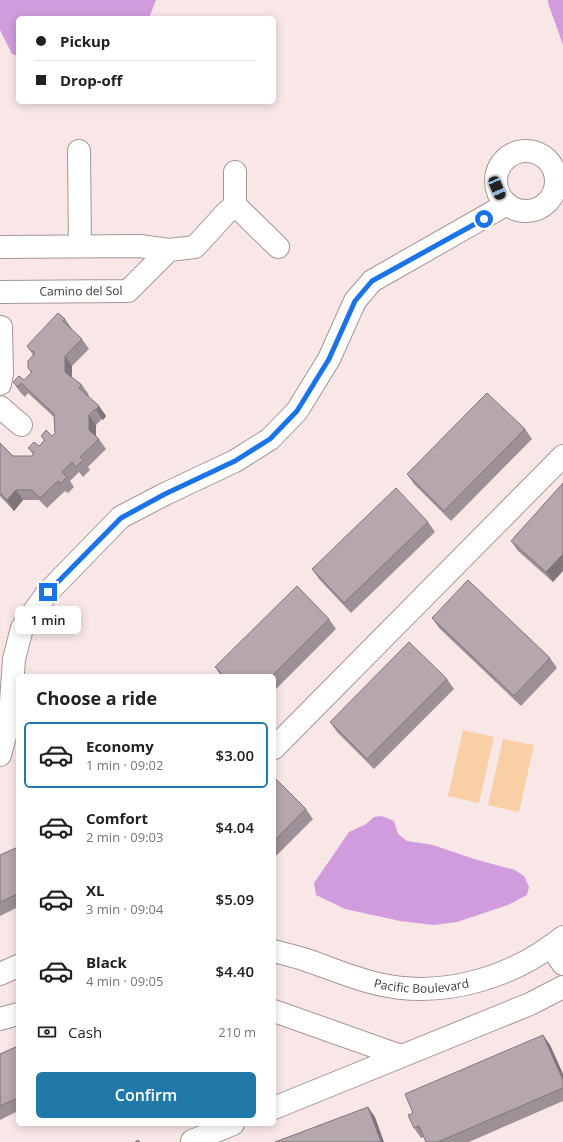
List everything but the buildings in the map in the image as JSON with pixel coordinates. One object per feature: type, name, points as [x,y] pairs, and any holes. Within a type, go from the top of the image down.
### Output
[{"type":"street","points":[[79,152],[80,246]]},
{"type":"street","points":[[0,247],[140,246],[169,250],[195,247],[230,209],[235,172]]},
{"type":"street","points":[[0,755],[10,717],[14,658],[22,628],[48,592],[121,518],[165,494],[235,461],[270,439],[297,411],[329,359],[355,301],[372,281],[507,204]]},
{"type":"street","points":[[230,209],[278,246]]},
{"type":"street","name":"Camino del Sol","points":[[0,292],[128,291],[169,250]]},
{"type":"street","points":[[0,384],[2,373],[1,327]]},
{"type":"street","points":[[0,407],[21,425]]},
{"type":"street","points":[[276,746],[563,456]]},
{"type":"street","points":[[557,941],[563,964]]},
{"type":"street","name":"Pacific Boulevard","points":[[276,951],[303,958],[361,980],[380,984],[418,988],[457,986],[495,976],[530,960],[557,941]]},
{"type":"street","points":[[0,974],[16,967]]},
{"type":"street","points":[[276,1107],[530,1004],[563,987]]},
{"type":"street","points":[[276,1012],[401,1056]]},
{"type":"street","points":[[0,1019],[16,1015]]},
{"type":"street","points":[[190,1136],[226,1126]]},
{"type":"shaded area","points":[[0,0],[156,0],[150,16],[16,16],[16,55],[12,54],[0,30]]},
{"type":"shaded area","points":[[548,0],[563,0],[563,45],[548,3]]},
{"type":"shaded area","points":[[463,730],[494,737],[479,803],[448,796]]},
{"type":"shaded area","points":[[503,739],[534,745],[519,812],[488,805]]},
{"type":"shaded area","points":[[382,816],[394,821],[398,834],[407,841],[433,845],[474,859],[515,870],[524,876],[529,887],[527,895],[508,905],[457,922],[433,925],[400,921],[345,909],[316,895],[314,883],[349,832],[366,824],[374,817]]},
{"type":"route","points":[[48,592],[121,518],[165,494],[235,461],[270,439],[297,411],[329,359],[355,301],[372,281],[484,219]]}]
